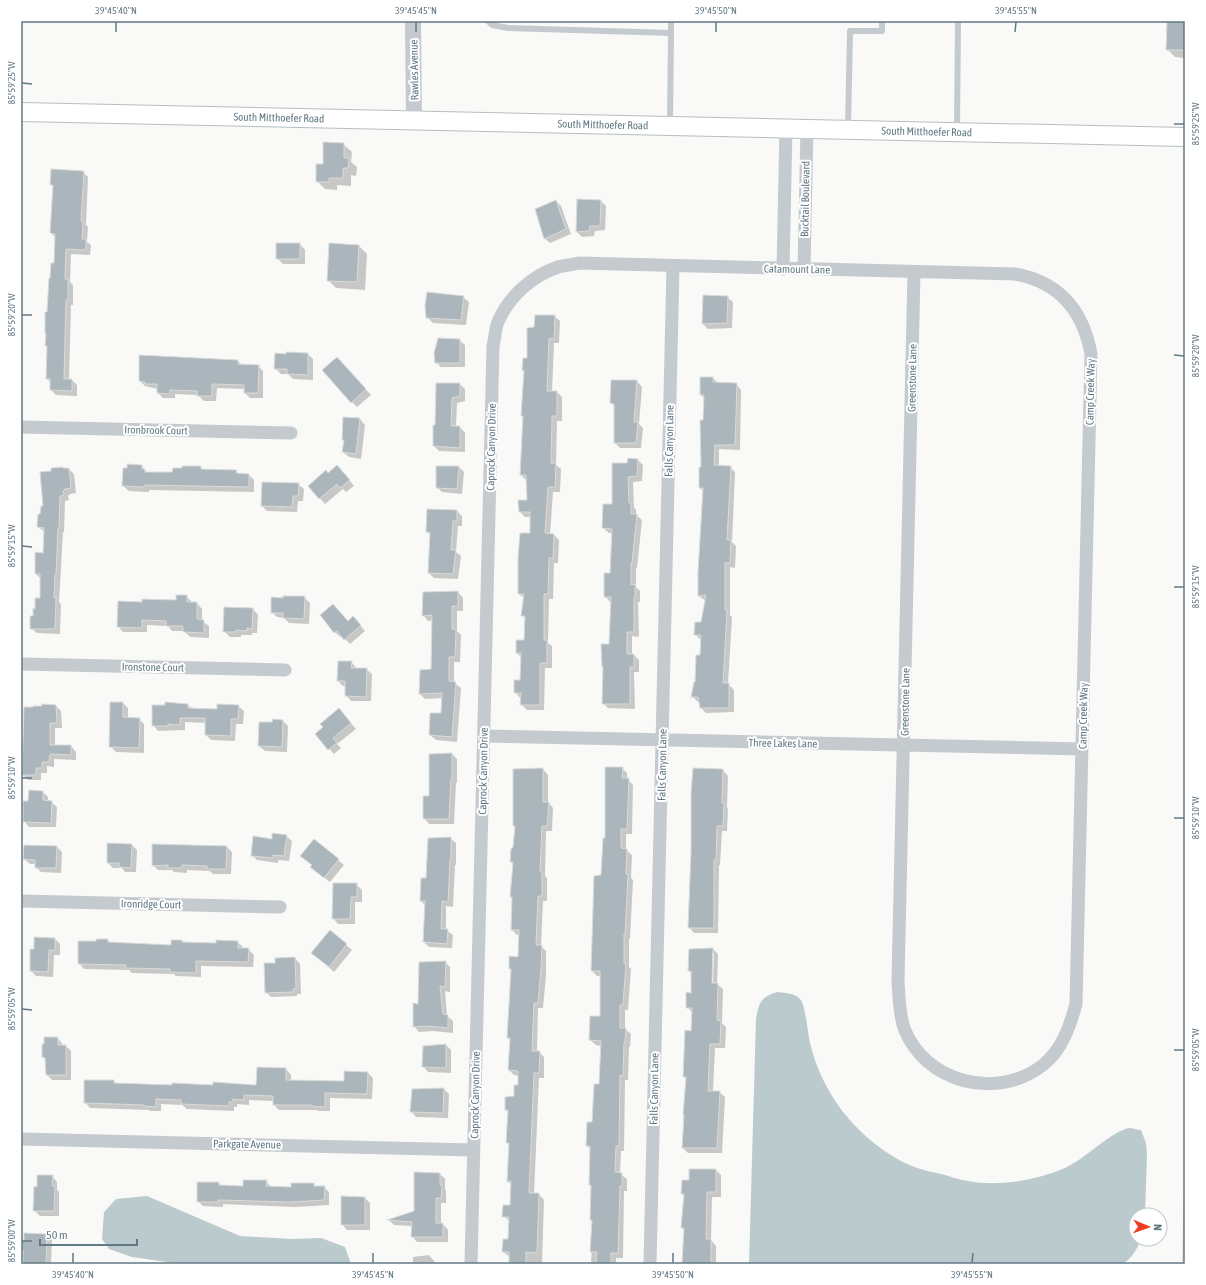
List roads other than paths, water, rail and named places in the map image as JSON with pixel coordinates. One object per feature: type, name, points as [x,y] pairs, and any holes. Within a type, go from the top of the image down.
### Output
[{"type":"main road","name":"South Mitthoefer Road","points":[[21,112],[1185,137]]},
{"type":"street","name":"Rawles Avenue","points":[[413,21],[414,120]]},
{"type":"street","name":"Bucktail Boulevard","points":[[783,269],[786,128]]},
{"type":"street","name":"Bucktail Boulevard","points":[[804,269],[807,129]]},
{"type":"street","name":"Catamount Lane","points":[[523,287],[542,274],[559,267],[579,263],[1015,274],[1027,276],[1042,282],[1057,290],[1068,301]]},
{"type":"street","name":"Falls Canyon Lane","points":[[650,1264],[673,266]]},
{"type":"street","name":"Greenstone Lane","points":[[914,272],[898,980],[901,1016],[904,1028],[911,1041],[930,1064],[958,1080],[986,1084]]},
{"type":"street","name":"Caprock Canyon Drive","points":[[470,1264],[493,346],[498,322],[508,304],[523,287]]},
{"type":"street","name":"Camp Creek Way","points":[[986,1084],[1016,1080],[1044,1064],[1064,1040],[1076,1004],[1091,354],[1084,327],[1068,301]]},
{"type":"street","name":"Ironbrook Court","points":[[21,427],[291,433]]},
{"type":"street","name":"Ironstone Court","points":[[21,664],[285,670]]},
{"type":"street","name":"Three Lakes Lane","points":[[484,736],[1082,749]]},
{"type":"street","name":"Ironridge Court","points":[[21,901],[280,907]]},
{"type":"street","name":"Parkgate Avenue","points":[[21,1139],[473,1150]]},
{"type":"lane","points":[[488,21],[492,25],[508,28],[671,33]]},
{"type":"lane","points":[[670,126],[671,21]]},
{"type":"lane","points":[[848,130],[850,31],[882,31],[882,21]]},
{"type":"lane","points":[[956,132],[958,21]]}]
